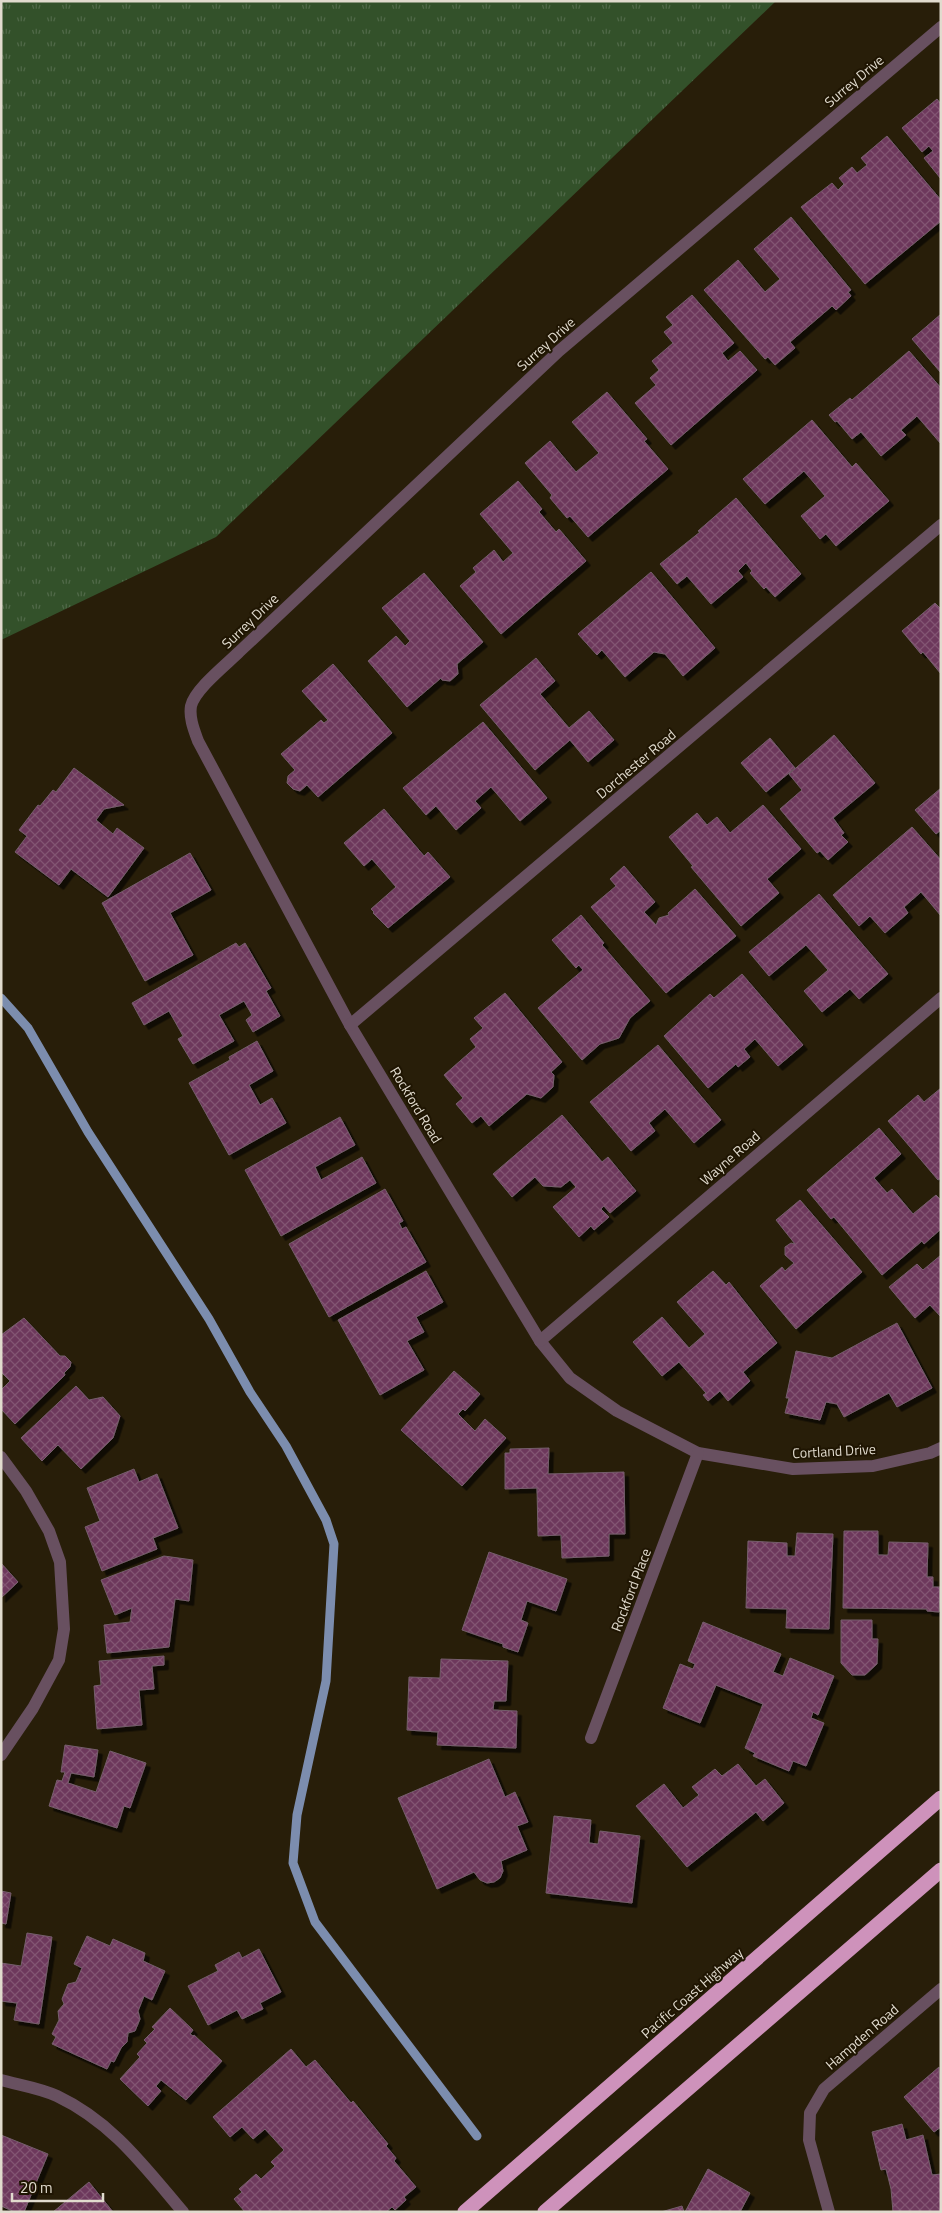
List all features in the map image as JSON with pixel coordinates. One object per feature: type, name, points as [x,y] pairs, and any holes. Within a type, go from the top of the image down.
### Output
[{"type":"highway","name":"Pacific Coast Highway","points":[[465,2212],[941,1798]]},
{"type":"highway","points":[[545,2212],[941,1870]]},
{"type":"street","name":"Surrey Drive","points":[[191,705],[201,689],[239,652],[559,351],[941,27]]},
{"type":"street","name":"Dorchester Road","points":[[350,1026],[941,524]]},
{"type":"street","name":"Rockford Road","points":[[191,705],[192,724],[198,741],[350,1026],[540,1341],[570,1378],[617,1411],[698,1453]]},
{"type":"street","name":"Wayne Road","points":[[540,1341],[941,998]]},
{"type":"street","name":"Cortland Drive","points":[[698,1453],[793,1469],[873,1466],[941,1448]]},
{"type":"street","name":"Rockford Place","points":[[591,1738],[698,1453]]},
{"type":"street","points":[[1,1456],[26,1491],[49,1531],[60,1562],[64,1628],[59,1660],[33,1708],[1,1754]]},
{"type":"street","name":"Hampden Road","points":[[829,2212],[810,2140],[810,2113],[824,2089],[941,1989]]},
{"type":"street","points":[[1,2080],[55,2095],[95,2117],[128,2146],[183,2212]]},
{"type":"green space","points":[[1,1],[776,1],[216,537],[1,640]]},
{"type":"building","points":[[937,99],[941,104],[941,179],[924,158],[933,151],[929,146],[922,152],[902,128]]},
{"type":"building","points":[[887,136],[941,200],[941,221],[865,284],[801,207],[832,183],[838,190],[844,184],[839,178],[852,167],[857,173],[867,165],[861,158]]},
{"type":"building","points":[[791,217],[851,290],[848,292],[851,296],[836,310],[832,306],[790,342],[795,348],[775,365],[768,357],[765,359],[704,290],[738,260],[765,292],[780,279],[754,249]]},
{"type":"building","points":[[692,295],[734,343],[722,353],[728,361],[740,351],[757,370],[671,445],[635,403],[656,385],[650,378],[659,370],[652,361],[673,343],[664,332],[673,325],[666,317]]},
{"type":"building","points":[[941,314],[941,373],[912,339]]},
{"type":"building","points":[[909,351],[941,388],[941,444],[917,416],[901,430],[906,435],[881,456],[861,432],[852,439],[837,421],[835,422],[829,415],[850,398],[852,400]]},
{"type":"building","points":[[607,392],[647,439],[644,441],[668,469],[588,537],[570,516],[567,518],[550,498],[552,495],[525,463],[550,441],[576,472],[599,453],[572,422]]},
{"type":"building","points":[[812,420],[852,467],[856,463],[889,501],[836,546],[826,534],[820,539],[801,516],[825,496],[804,471],[765,504],[743,479]]},
{"type":"building","points":[[518,481],[542,509],[539,512],[556,532],[559,529],[586,561],[501,634],[460,586],[476,572],[473,568],[494,550],[503,562],[513,553],[480,514]]},
{"type":"building","points":[[736,498],[801,574],[775,597],[766,587],[764,589],[750,573],[752,571],[746,563],[738,571],[743,577],[711,604],[687,576],[677,584],[660,564],[700,532],[698,531]]},
{"type":"building","points":[[651,572],[715,648],[683,676],[665,654],[654,652],[625,677],[602,650],[597,655],[578,634]]},
{"type":"building","points":[[424,573],[483,642],[457,664],[458,674],[450,681],[442,680],[441,678],[407,707],[368,661],[396,636],[405,646],[410,641],[382,608]]},
{"type":"building","points":[[935,603],[941,609],[941,674],[902,631]]},
{"type":"building","points":[[536,658],[555,681],[540,694],[569,728],[589,711],[614,740],[588,762],[570,740],[535,770],[480,705]]},
{"type":"building","points":[[333,664],[392,733],[318,797],[307,785],[300,791],[293,789],[287,783],[288,776],[295,770],[281,754],[321,720],[324,723],[328,720],[302,691]]},
{"type":"building","points":[[483,722],[547,798],[520,821],[491,787],[475,801],[481,808],[456,830],[436,806],[426,815],[403,788]]},
{"type":"building","points":[[834,735],[875,783],[833,818],[844,833],[841,835],[848,842],[828,860],[820,851],[817,853],[780,809],[802,790],[789,774]]},
{"type":"building","points":[[770,738],[795,768],[766,792],[741,763]]},
{"type":"building","points":[[74,768],[124,805],[104,809],[96,820],[113,834],[117,828],[144,848],[108,897],[71,869],[59,885],[15,852],[27,836],[19,830],[38,805],[40,806],[53,790],[56,792]]},
{"type":"building","points":[[941,788],[941,830],[936,834],[915,810]]},
{"type":"building","points":[[763,805],[801,849],[767,879],[779,893],[741,926],[691,867],[693,866],[669,837],[697,813],[707,825],[717,817],[730,833]]},
{"type":"building","points":[[384,809],[424,856],[428,852],[450,877],[388,928],[371,909],[396,887],[372,859],[364,866],[344,843]]},
{"type":"building","points":[[912,827],[941,860],[941,916],[921,892],[904,907],[908,913],[885,933],[870,916],[859,926],[833,895]]},
{"type":"building","points":[[190,853],[211,890],[170,913],[193,955],[145,981],[102,903]]},
{"type":"building","points":[[624,866],[655,902],[644,912],[656,925],[659,918],[669,915],[668,913],[695,889],[736,936],[666,993],[591,907],[616,886],[610,879]]},
{"type":"building","points":[[819,894],[888,974],[859,999],[850,989],[822,1012],[804,991],[828,970],[806,945],[769,976],[749,952]]},
{"type":"building","points":[[581,915],[604,943],[602,945],[650,1001],[630,1018],[619,1038],[600,1044],[582,1060],[538,1008],[583,970],[579,965],[576,968],[552,940]]},
{"type":"building","points":[[236,943],[239,947],[245,943],[271,988],[266,991],[280,1016],[253,1032],[246,1020],[252,1015],[244,1001],[219,1015],[234,1041],[193,1064],[178,1039],[183,1036],[169,1011],[144,1025],[132,1003]]},
{"type":"building","points":[[742,974],[803,1045],[778,1066],[755,1039],[744,1049],[750,1057],[738,1067],[736,1064],[708,1088],[664,1036],[710,994],[714,998]]},
{"type":"building","points":[[505,993],[562,1062],[551,1072],[554,1075],[553,1087],[541,1098],[527,1094],[489,1126],[481,1116],[472,1123],[456,1104],[463,1098],[444,1075],[476,1047],[470,1039],[483,1028],[474,1018]]},
{"type":"building","points":[[257,1041],[273,1071],[249,1085],[260,1105],[272,1098],[286,1123],[229,1155],[189,1083],[230,1060],[229,1057]]},
{"type":"building","points":[[658,1045],[721,1120],[694,1143],[665,1109],[649,1123],[655,1131],[631,1151],[590,1102]]},
{"type":"building","points":[[941,1088],[941,1178],[938,1180],[888,1121],[918,1095],[924,1102]]},
{"type":"building","points":[[562,1115],[602,1162],[608,1157],[636,1191],[610,1213],[604,1206],[601,1209],[609,1217],[594,1230],[591,1226],[579,1237],[553,1207],[576,1187],[570,1180],[561,1187],[543,1186],[535,1177],[512,1197],[493,1174]]},
{"type":"building","points":[[340,1117],[355,1145],[315,1167],[321,1180],[362,1157],[376,1183],[281,1236],[245,1170]]},
{"type":"building","points":[[879,1128],[901,1154],[874,1178],[887,1193],[892,1189],[913,1214],[936,1195],[941,1200],[941,1229],[924,1244],[922,1241],[882,1275],[834,1217],[831,1219],[807,1190]]},
{"type":"building","points":[[385,1189],[403,1221],[399,1223],[402,1229],[406,1227],[426,1262],[329,1317],[289,1244]]},
{"type":"building","points":[[800,1200],[862,1272],[796,1329],[760,1286],[782,1267],[785,1271],[794,1263],[785,1255],[785,1247],[791,1243],[795,1244],[776,1220]]},
{"type":"building","points":[[941,1255],[941,1317],[930,1305],[915,1318],[889,1287],[917,1264],[923,1270]]},
{"type":"building","points":[[426,1271],[443,1302],[416,1317],[424,1332],[407,1341],[424,1370],[380,1395],[338,1320]]},
{"type":"building","points":[[713,1271],[726,1285],[729,1282],[777,1343],[743,1372],[750,1381],[728,1401],[720,1391],[708,1401],[703,1395],[706,1393],[679,1362],[662,1376],[633,1342],[662,1317],[689,1348],[705,1334],[677,1302]]},
{"type":"building","points":[[24,1318],[60,1356],[65,1356],[71,1362],[70,1367],[64,1373],[65,1375],[15,1424],[1,1409],[1,1390],[10,1381],[1,1372],[1,1335]]},
{"type":"building","points":[[897,1323],[932,1388],[897,1407],[889,1393],[844,1417],[837,1404],[826,1402],[820,1420],[785,1413],[789,1398],[786,1398],[796,1351],[832,1358]]},
{"type":"building","points":[[454,1371],[480,1394],[465,1411],[463,1409],[458,1414],[475,1431],[485,1419],[506,1438],[462,1486],[401,1430]]},
{"type":"building","points":[[76,1386],[89,1400],[103,1397],[120,1416],[113,1438],[81,1469],[58,1445],[42,1461],[21,1438]]},
{"type":"building","points":[[549,1448],[548,1474],[624,1472],[625,1534],[609,1534],[609,1556],[562,1558],[561,1535],[538,1536],[537,1488],[505,1489],[505,1453],[510,1453],[510,1449]]},
{"type":"building","points":[[134,1469],[139,1482],[157,1474],[178,1528],[153,1538],[157,1549],[102,1571],[85,1527],[100,1521],[87,1488]]},
{"type":"building","points":[[844,1531],[878,1531],[878,1555],[888,1555],[889,1542],[928,1543],[927,1577],[933,1577],[933,1587],[940,1587],[939,1612],[927,1611],[927,1609],[843,1608]]},
{"type":"building","points":[[797,1533],[833,1534],[829,1629],[786,1628],[787,1609],[746,1608],[748,1541],[787,1543],[787,1556],[795,1556]]},
{"type":"building","points":[[489,1552],[567,1579],[556,1611],[527,1601],[521,1620],[528,1623],[518,1652],[503,1647],[503,1644],[462,1630]]},
{"type":"building","points":[[164,1556],[193,1560],[189,1601],[175,1599],[169,1647],[107,1653],[104,1625],[130,1622],[132,1608],[115,1615],[101,1580]]},
{"type":"building","points":[[1,1563],[18,1582],[1,1598]]},
{"type":"building","points":[[841,1620],[872,1620],[872,1639],[878,1639],[877,1664],[865,1675],[852,1675],[841,1663]]},
{"type":"building","points":[[703,1622],[781,1654],[773,1672],[783,1676],[790,1658],[834,1676],[818,1715],[813,1712],[811,1718],[824,1723],[806,1766],[793,1761],[789,1771],[753,1756],[755,1753],[745,1748],[763,1704],[716,1685],[700,1723],[663,1708],[680,1664],[693,1669],[695,1664],[688,1661]]},
{"type":"building","points":[[164,1656],[164,1665],[152,1666],[154,1689],[139,1690],[142,1725],[97,1729],[94,1686],[101,1685],[99,1661]]},
{"type":"building","points":[[441,1659],[508,1661],[506,1701],[494,1701],[493,1710],[517,1711],[516,1748],[437,1745],[438,1732],[407,1730],[409,1677],[440,1678]]},
{"type":"building","points":[[65,1745],[98,1750],[94,1777],[71,1773],[68,1783],[96,1792],[110,1751],[146,1763],[130,1808],[124,1806],[117,1828],[49,1806],[57,1780],[62,1781],[65,1772],[61,1772]]},
{"type":"building","points":[[489,1759],[505,1797],[515,1792],[528,1822],[517,1826],[527,1850],[501,1861],[503,1871],[500,1878],[494,1882],[487,1883],[480,1880],[474,1872],[437,1889],[398,1798]]},
{"type":"building","points":[[738,1764],[756,1786],[765,1779],[784,1803],[763,1821],[756,1812],[687,1867],[636,1806],[664,1784],[683,1808],[699,1795],[692,1787],[715,1769],[722,1776]]},
{"type":"building","points":[[554,1816],[591,1820],[589,1843],[598,1844],[600,1831],[640,1836],[632,1903],[546,1893]]},
{"type":"building","points":[[1,1891],[11,1893],[6,1924],[1,1923]]},
{"type":"building","points":[[27,1933],[52,1937],[39,2024],[14,2020],[17,2003],[1,2001],[1,1963],[21,1966]]},
{"type":"building","points":[[87,1936],[110,1946],[113,1939],[145,1953],[143,1961],[165,1971],[152,2000],[144,1996],[138,2011],[140,2019],[135,2031],[128,2033],[127,2042],[121,2048],[114,2062],[111,2061],[107,2069],[52,2044],[56,2037],[52,2034],[59,2020],[58,2011],[64,2004],[62,1999],[68,1984],[76,1982],[82,1968],[74,1964]]},
{"type":"building","points":[[259,1949],[281,1992],[260,2003],[263,2009],[242,2019],[237,2010],[208,2025],[188,1986],[218,1971],[215,1965],[239,1952],[242,1958]]},
{"type":"building","points":[[170,2008],[193,2030],[190,2034],[194,2035],[222,2061],[186,2100],[161,2080],[156,2086],[161,2091],[148,2106],[120,2079],[140,2057],[137,2054],[147,2043],[144,2040],[155,2029],[152,2027]]},
{"type":"building","points":[[291,2049],[306,2067],[315,2060],[351,2103],[353,2101],[388,2144],[386,2146],[396,2158],[394,2161],[416,2187],[404,2197],[406,2200],[395,2210],[392,2207],[386,2212],[245,2212],[234,2199],[242,2192],[239,2189],[256,2174],[261,2179],[275,2166],[271,2162],[284,2150],[265,2129],[253,2139],[242,2127],[230,2137],[213,2117]]},
{"type":"building","points":[[939,2067],[941,2127],[934,2132],[904,2097]]},
{"type":"building","points":[[902,2124],[906,2140],[923,2135],[932,2175],[941,2174],[941,2212],[893,2212],[891,2189],[886,2169],[881,2170],[872,2132]]},
{"type":"building","points":[[1,2135],[48,2154],[24,2212],[15,2212],[1,2206]]},
{"type":"building","points":[[708,2169],[750,2193],[740,2212],[685,2212]]},
{"type":"building","points":[[89,2182],[113,2212],[53,2212]]},
{"type":"building","points":[[682,2206],[684,2212],[661,2212]]},
{"type":"waterway","points":[[1,998],[28,1028],[88,1132],[209,1319],[250,1392],[286,1446],[326,1520],[334,1544],[326,1681],[297,1815],[293,1863],[315,1922],[477,2136]]}]
